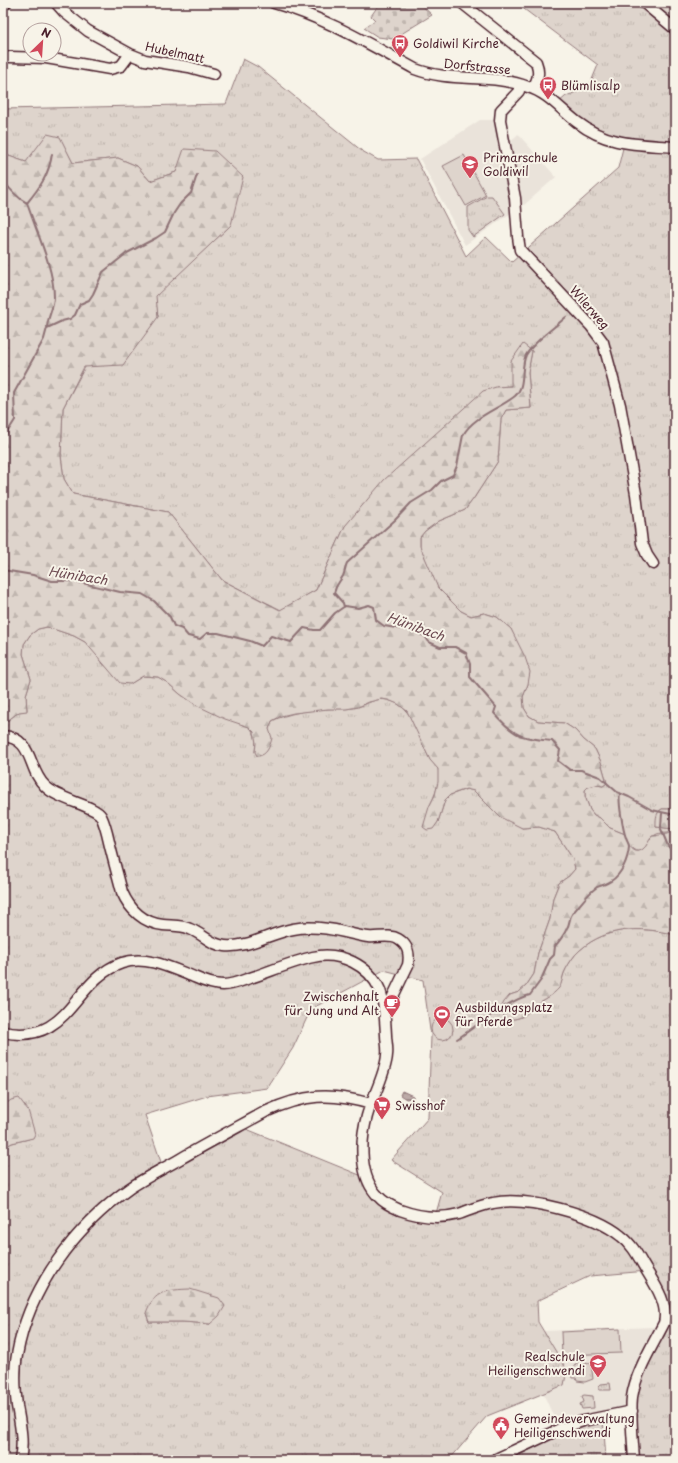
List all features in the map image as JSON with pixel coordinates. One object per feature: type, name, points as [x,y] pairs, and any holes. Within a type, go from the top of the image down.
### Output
[{"type":"street","name":"Hubelmatt","points":[[56,3],[80,26],[130,54],[145,60],[189,67],[214,74]]},
{"type":"street","name":"Dorfstrasse","points":[[274,3],[327,22],[425,73],[457,78],[500,80],[533,88],[548,97],[577,122],[600,136],[624,144],[675,147]]},
{"type":"street","points":[[462,3],[536,62],[539,68],[537,80],[533,88]]},
{"type":"street","points":[[644,3],[675,29]]},
{"type":"street","name":"Hubelmatt","points":[[10,57],[46,58],[110,69],[121,66],[130,54]]},
{"type":"street","name":"Wilerweg","points":[[519,84],[518,91],[500,110],[500,120],[515,198],[520,250],[592,326],[603,342],[620,405],[636,494],[642,543],[653,564]]},
{"type":"street","points":[[3,736],[14,738],[21,742],[27,751],[36,775],[47,788],[62,797],[92,808],[100,815],[105,826],[122,892],[134,911],[148,921],[161,925],[190,928],[211,942],[224,946],[234,946],[248,943],[287,930],[312,928],[369,937],[394,937],[404,943],[409,951],[408,965],[385,1013]]},
{"type":"street","points":[[3,1032],[18,1034],[31,1033],[47,1028],[66,1014],[102,974],[122,963],[135,961],[155,962],[206,982],[220,985],[234,984],[313,957],[325,955],[341,957],[359,965],[373,979],[380,991],[385,1013],[387,1054],[384,1070],[365,1123],[363,1138],[365,1170],[369,1184],[376,1195],[393,1207],[417,1214],[442,1217],[506,1201],[526,1202],[563,1210],[585,1217],[608,1227],[628,1243],[644,1266],[659,1294],[666,1315],[664,1323],[639,1373],[632,1397],[634,1460]]},
{"type":"street","points":[[20,1460],[22,1438],[15,1383],[17,1357],[23,1330],[34,1302],[45,1281],[70,1246],[94,1218],[127,1191],[160,1170],[282,1104],[317,1096],[345,1097],[371,1104]]},
{"type":"street","points":[[494,1460],[562,1428],[583,1421],[632,1411]]},
{"type":"shaded area","name":"Primarschule Goldiwil","points":[[480,120],[497,120],[514,211],[465,245],[420,159]]},
{"type":"shaded area","points":[[518,134],[556,177],[524,205],[521,204],[508,144]]},
{"type":"shaded area","points":[[402,1091],[413,1096],[413,1098],[406,1099],[400,1095]]},
{"type":"shaded area","name":"Realschule Heiligenschwendi","points":[[655,1327],[632,1372],[627,1409],[555,1420],[543,1393],[564,1385],[543,1331]]},
{"type":"green space","points":[[380,3],[419,3],[432,15],[393,39],[378,37],[364,28],[375,20],[371,16]]},
{"type":"green space","points":[[516,3],[675,3],[675,809],[662,809],[659,811],[656,827],[675,830],[657,834],[641,851],[632,849],[625,834],[610,828],[590,810],[585,796],[585,790],[588,787],[596,785],[603,786],[607,783],[601,762],[595,749],[575,730],[564,723],[538,721],[529,716],[524,708],[523,697],[528,684],[511,629],[497,617],[484,613],[471,616],[461,611],[437,588],[420,546],[420,537],[425,531],[439,521],[465,510],[498,461],[501,419],[506,410],[531,408],[528,372],[532,351],[511,386],[496,387],[345,526],[316,590],[281,610],[222,580],[168,512],[73,494],[64,479],[61,456],[63,408],[85,367],[158,317],[155,296],[231,225],[176,172],[150,181],[137,166],[118,158],[73,163],[60,138],[26,162],[3,154],[3,109],[226,104],[243,59],[258,67],[362,151],[378,160],[416,159],[466,256],[486,237],[512,262],[618,168],[624,144],[611,140],[557,104],[566,96],[589,87],[598,65]]},
{"type":"green space","points":[[47,134],[60,137],[73,163],[118,158],[137,166],[150,181],[176,172],[184,149],[215,151],[243,177],[231,225],[156,296],[158,317],[123,365],[84,367],[63,408],[61,456],[64,479],[73,494],[168,512],[222,580],[280,610],[316,590],[345,526],[384,480],[483,391],[496,387],[511,386],[511,361],[523,344],[532,351],[528,372],[531,408],[506,410],[501,419],[498,461],[465,510],[439,521],[425,531],[420,537],[420,546],[438,588],[461,611],[471,616],[484,613],[497,617],[511,629],[525,657],[530,672],[528,684],[523,697],[524,708],[529,716],[538,721],[564,723],[575,730],[595,749],[601,762],[607,783],[603,786],[596,785],[588,787],[585,790],[585,796],[590,810],[594,815],[600,818],[610,828],[625,834],[631,848],[636,851],[644,848],[652,836],[667,834],[675,830],[675,935],[648,930],[635,930],[609,934],[597,939],[585,946],[575,955],[565,971],[559,988],[554,993],[536,1004],[520,1018],[510,1019],[504,1016],[500,1010],[504,1002],[510,995],[519,992],[526,986],[534,974],[538,953],[550,919],[553,898],[559,883],[569,876],[575,869],[573,859],[555,832],[539,827],[522,828],[500,817],[474,791],[466,789],[450,795],[445,800],[438,822],[433,829],[427,830],[423,827],[429,807],[435,795],[438,782],[438,769],[430,760],[407,711],[398,704],[388,700],[381,699],[358,707],[346,709],[328,709],[281,716],[272,721],[269,729],[272,738],[268,750],[260,756],[257,756],[255,752],[256,743],[254,732],[249,727],[225,719],[196,705],[158,677],[143,676],[130,684],[120,683],[85,642],[74,636],[47,627],[38,629],[30,635],[24,644],[23,654],[31,679],[26,695],[27,711],[19,712],[3,724],[3,154],[26,162]]},
{"type":"green space","points":[[464,155],[486,195],[466,206],[443,166]]},
{"type":"green space","points":[[487,196],[492,196],[505,214],[473,237],[468,230],[468,207]]},
{"type":"green space","points":[[47,627],[74,636],[85,642],[95,651],[103,664],[130,684],[143,676],[158,677],[168,683],[180,694],[249,727],[255,735],[255,752],[269,729],[272,721],[285,716],[313,710],[354,708],[379,699],[396,703],[410,716],[426,751],[438,769],[438,783],[429,807],[438,822],[445,800],[450,795],[467,789],[474,791],[522,828],[539,827],[555,832],[573,859],[575,869],[569,876],[559,883],[553,898],[550,919],[538,953],[534,974],[526,986],[519,992],[510,995],[500,1010],[507,1018],[516,1019],[523,1016],[534,1005],[553,993],[560,985],[565,971],[575,955],[585,946],[597,939],[609,934],[635,930],[648,930],[675,935],[675,1460],[624,1460],[634,1459],[632,1397],[665,1319],[647,1271],[590,1276],[537,1301],[538,1322],[567,1370],[564,1385],[487,1416],[449,1460],[3,1460],[3,1148],[12,1143],[29,1139],[3,1106],[3,724],[19,712],[27,710],[26,695],[31,679],[23,654],[24,644],[30,635],[38,629]],"holes":[[[384,970],[423,980],[431,1037],[428,1118],[391,1160],[442,1192],[435,1217],[380,1199],[367,1178],[239,1126],[163,1168],[145,1115],[207,1096],[267,1088],[293,1048],[311,1009]],[[445,1018],[453,1030],[448,1038],[445,1039],[440,1039],[438,1019]],[[146,1313],[210,1324],[183,1322],[149,1322]]]},
{"type":"green space","points":[[662,809],[675,809],[675,829],[656,827],[657,815]]},
{"type":"green space","name":"Ausbildungsplatz für Pferde","points":[[442,1018],[450,1021],[453,1029],[450,1037],[442,1040],[434,1037],[431,1029],[434,1021]]},
{"type":"green space","points":[[19,1098],[28,1110],[35,1134],[33,1138],[12,1143],[3,1148],[3,1106],[11,1100]]},
{"type":"green space","points":[[190,1289],[219,1298],[225,1306],[219,1316],[210,1324],[149,1322],[146,1313],[153,1300],[169,1291]]},
{"type":"green space","points":[[620,1329],[621,1353],[562,1355],[561,1332]]},
{"type":"green space","points":[[577,1362],[580,1364],[591,1363],[593,1379],[585,1382],[577,1381],[576,1378],[572,1378],[573,1368]]},
{"type":"green space","points":[[610,1383],[611,1390],[599,1390],[599,1386],[601,1384]]},
{"type":"green space","points":[[582,1396],[593,1396],[594,1408],[582,1409],[580,1404],[584,1402]]},
{"type":"green space","points":[[603,1417],[606,1460],[510,1460],[510,1453],[516,1449],[520,1455],[543,1443],[543,1437]]},
{"type":"waterway","points":[[27,203],[36,192],[46,175],[52,154]]},
{"type":"waterway","points":[[3,439],[15,420],[14,393],[44,339],[47,328],[70,319],[75,315],[80,304],[89,300],[93,294],[103,272],[127,253],[165,232],[174,213],[180,204],[191,193],[197,175]]},
{"type":"waterway","points":[[3,180],[14,193],[27,203],[48,262],[54,297],[47,327]]},
{"type":"waterway","points":[[344,607],[343,603],[334,593],[343,576],[347,563],[395,520],[411,503],[432,490],[441,481],[453,475],[457,466],[463,435],[468,428],[480,418],[515,396],[521,387],[523,365],[526,355],[539,340],[566,317]]},
{"type":"waterway","points":[[3,464],[3,474]]},
{"type":"waterway","points":[[3,524],[8,532],[3,537]]},
{"type":"waterway","name":"Hünibach","points":[[3,570],[33,575],[52,581],[74,581],[120,592],[142,594],[154,601],[170,617],[174,626],[182,629],[188,636],[200,639],[207,633],[218,633],[250,641],[262,646],[271,636],[291,642],[304,628],[320,630],[335,613],[345,606],[358,608],[369,605],[374,607],[376,620],[384,626],[408,630],[425,636],[429,642],[440,647],[455,647],[466,653],[470,664],[470,677],[496,707],[494,713],[513,732],[533,739],[552,741],[560,750],[558,761],[570,770],[581,770],[600,777],[617,792],[652,810],[675,815]]},
{"type":"waterway","points":[[457,1039],[503,1008],[530,995],[541,980],[550,959],[554,955],[555,946],[569,925],[572,914],[593,890],[611,881],[621,870],[626,861],[629,844],[626,839],[622,822],[620,793]]},
{"type":"waterway","points":[[661,827],[662,813]]},
{"type":"waterway","points":[[661,829],[668,846],[675,855]]},
{"type":"place","name":"Goldiwil Kirche","points":[[400,58]]},
{"type":"place","name":"Blümlisalp","points":[[548,100]]},
{"type":"place","name":"Primarschule Goldiwil","points":[[470,179]]},
{"type":"place","name":"Zwischenhalt für Jung und Alt","points":[[392,1018]]},
{"type":"place","name":"Ausbildungsplatz für Pferde","points":[[442,1029]]},
{"type":"place","name":"Swisshof","points":[[382,1120]]},
{"type":"place","name":"Realschule Heiligenschwendi","points":[[598,1378]]},
{"type":"place","name":"Gemeindeverwaltung Heiligenschwendi","points":[[501,1440]]}]
